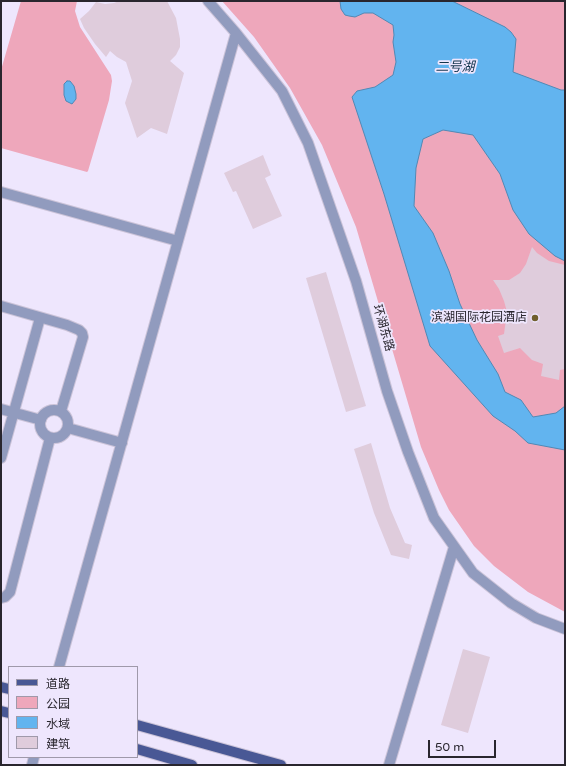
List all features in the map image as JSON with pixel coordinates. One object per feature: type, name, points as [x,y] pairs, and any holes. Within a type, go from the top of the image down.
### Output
[{"type":"main road","points":[[138,725],[281,765]]},
{"type":"main road","points":[[138,750],[192,765]]},
{"type":"street","name":"环湖东路","points":[[208,1],[236,33],[282,91],[308,144],[356,281],[387,391],[408,452],[434,518],[473,573],[511,603],[536,618],[565,629]]},
{"type":"street","points":[[59,666],[236,33]]},
{"type":"street","points":[[1,192],[178,241]]},
{"type":"street","points":[[1,306],[79,330],[83,337],[61,411]]},
{"type":"street","points":[[1,458],[40,318]]},
{"type":"street","points":[[1,409],[41,420]]},
{"type":"street","points":[[50,410],[61,411],[68,419],[68,428],[63,435],[55,438],[46,436],[41,429],[41,420],[43,416],[50,410]]},
{"type":"street","points":[[68,428],[122,443]]},
{"type":"street","points":[[1,598],[5,597],[10,592],[50,438]]},
{"type":"street","points":[[389,765],[454,547]]},
{"type":"green space","points":[[21,1],[77,1],[75,11],[80,27],[111,75],[112,81],[109,100],[87,172],[1,148],[1,70]]},
{"type":"green space","points":[[222,1],[565,1],[565,612],[528,592],[494,566],[474,546],[449,510],[421,447],[356,227],[322,145],[290,88],[254,37]]},
{"type":"water","name":"二号湖","points":[[340,1],[452,1],[505,27],[511,32],[516,39],[513,72],[561,90],[565,90],[565,261],[555,256],[529,234],[513,210],[500,174],[473,135],[443,130],[423,139],[416,168],[414,206],[433,233],[449,271],[460,304],[477,340],[498,374],[505,392],[521,400],[533,417],[556,413],[565,406],[565,450],[528,443],[515,431],[493,416],[430,346],[384,194],[352,97],[357,91],[375,87],[393,75],[396,62],[393,42],[393,25],[373,13],[364,13],[355,17],[345,15],[341,9]]},
{"type":"water","points":[[67,81],[70,81],[74,86],[76,94],[76,99],[72,104],[66,101],[64,95],[64,84]]},
{"type":"building","points":[[119,1],[167,1],[176,18],[180,47],[176,55],[170,61],[184,73],[167,134],[151,128],[137,138],[125,103],[132,81],[126,62],[110,51],[106,57],[84,28],[80,19],[96,2],[105,4]]},
{"type":"building","points":[[263,155],[271,175],[265,178],[282,216],[253,229],[236,191],[233,192],[224,173]]},
{"type":"building","name":"滨湖国际花园酒店","points":[[532,247],[537,253],[549,261],[565,265],[565,369],[560,370],[559,380],[541,376],[543,364],[532,360],[520,348],[504,353],[498,336],[504,334],[507,312],[499,289],[493,280],[509,280],[520,273],[526,264]]},
{"type":"building","points":[[326,272],[366,406],[346,412],[306,278]]},
{"type":"building","points":[[371,443],[390,508],[405,543],[412,545],[409,559],[391,555],[374,513],[354,449]]},
{"type":"building","points":[[463,649],[490,657],[468,733],[441,725]]},
{"type":"place","name":"滨湖国际花园酒店","points":[[535,318]]}]
